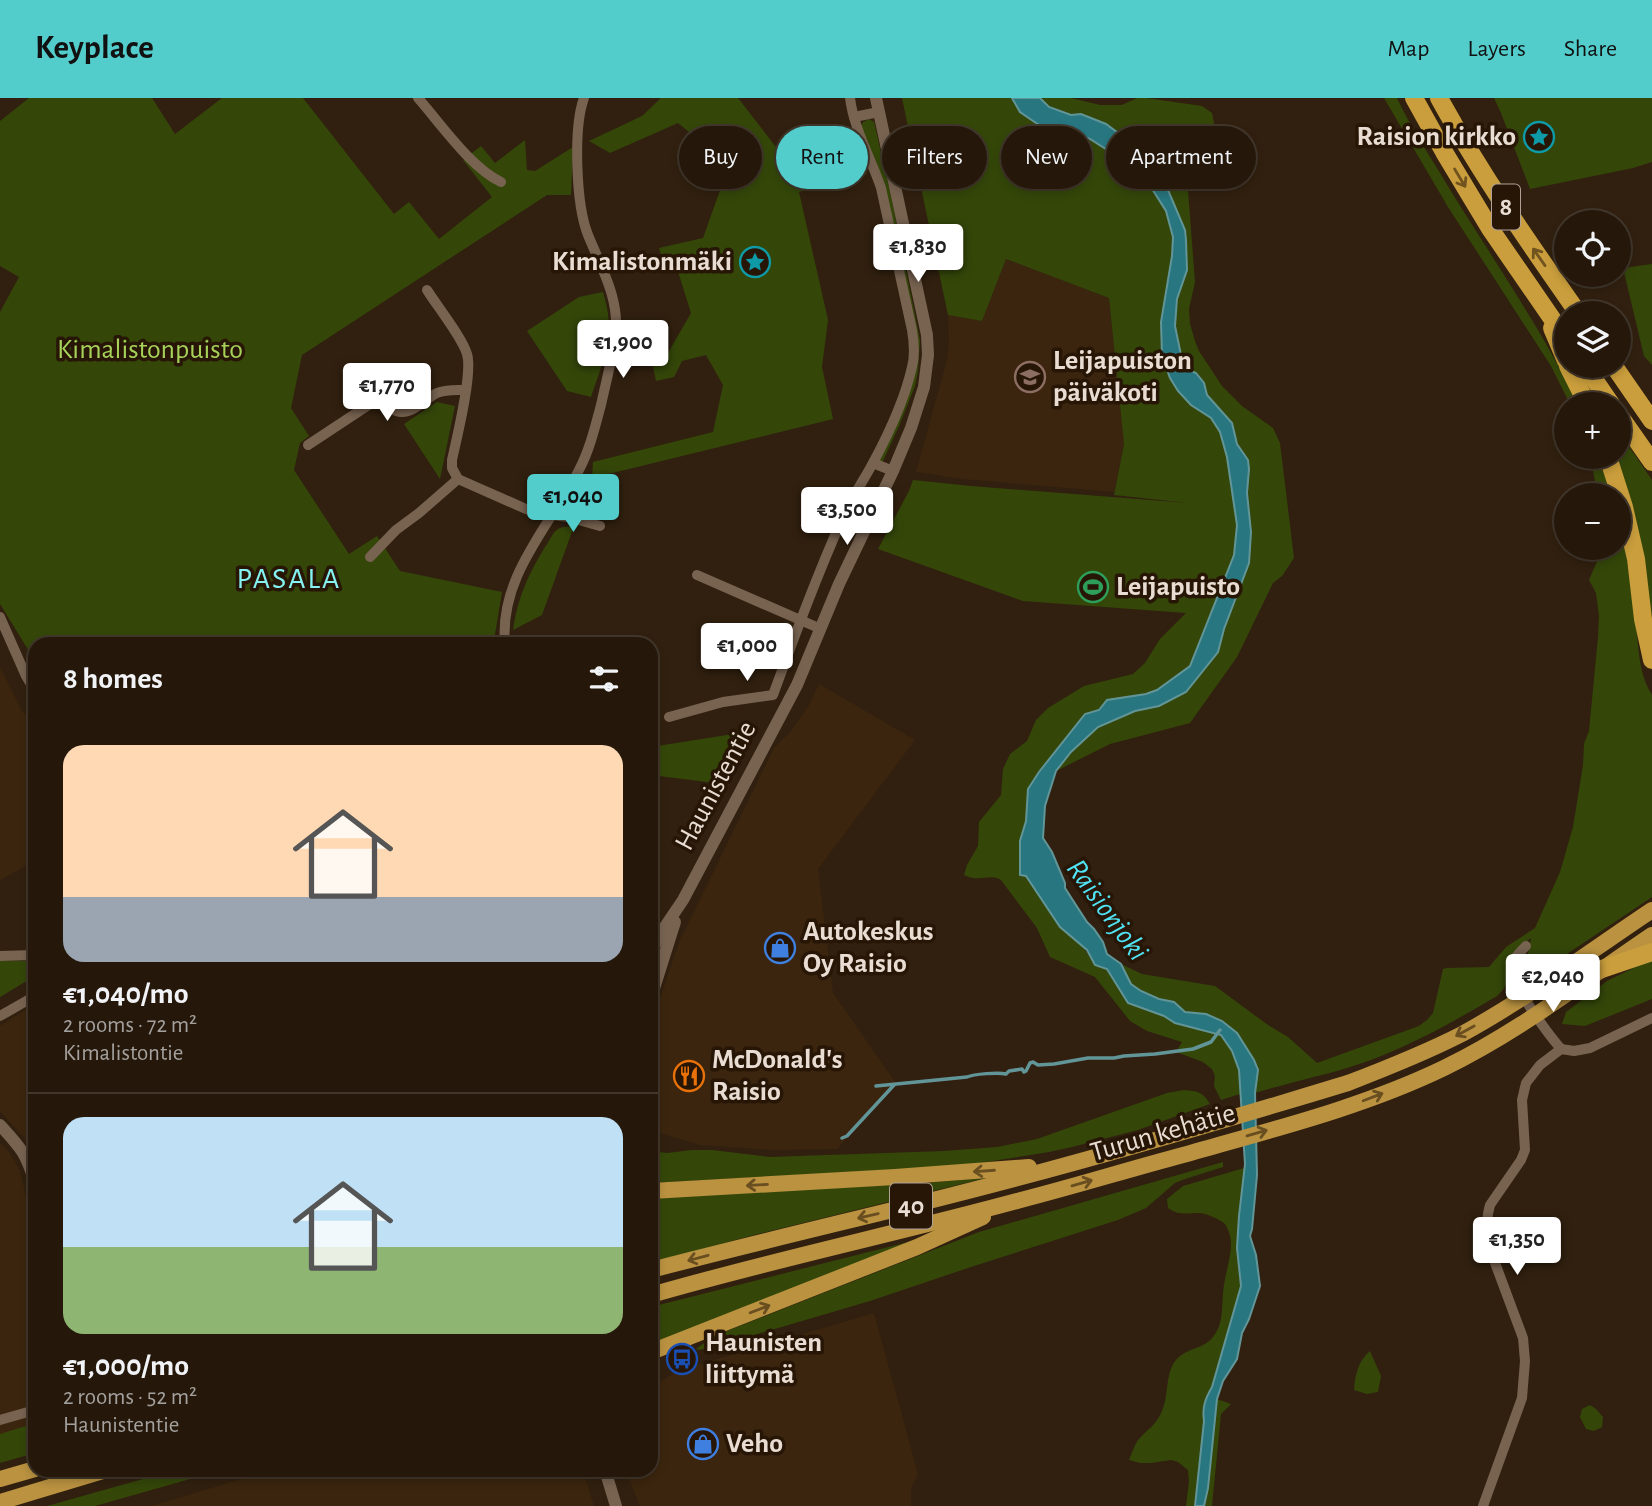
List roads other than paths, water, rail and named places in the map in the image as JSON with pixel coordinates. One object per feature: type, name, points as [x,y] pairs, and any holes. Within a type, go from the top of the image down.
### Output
[{"type":"highway","name":"8","points":[[1414,98],[1491,230],[1554,321]]},
{"type":"highway","name":"8","points":[[1439,98],[1461,138],[1570,301]]},
{"type":"highway","points":[[1539,299],[1554,333]]},
{"type":"highway","points":[[1622,378],[1652,421]]},
{"type":"highway","points":[[1631,432],[1652,462]]},
{"type":"highway","points":[[1612,469],[1636,559],[1643,619],[1652,660]]},
{"type":"highway","name":"Turun kehätie","points":[[658,1268],[1077,1163],[1370,1075],[1462,1034],[1652,910]]},
{"type":"highway","name":"Turun kehätie","points":[[658,1293],[1017,1201],[1356,1103],[1441,1070],[1476,1052],[1652,934]]},
{"type":"highway","points":[[1599,970],[1652,951]]},
{"type":"highway","points":[[658,1191],[1077,1163]]},
{"type":"highway","points":[[658,1349],[917,1247],[1017,1201]]},
{"type":"highway","points":[[0,1479],[28,1471]]},
{"type":"highway","points":[[0,1502],[83,1477]]},
{"type":"street","points":[[418,98],[472,160],[501,182]]},
{"type":"street","points":[[505,637],[505,621],[518,572],[578,472],[590,444],[610,368],[616,333],[612,295],[587,233],[580,202],[578,131],[584,98]]},
{"type":"street","points":[[669,717],[723,702],[773,695],[844,514],[885,441],[913,366],[914,342],[881,188],[858,133],[850,98]]},
{"type":"street","name":"Haunistentie","points":[[658,938],[683,900],[792,695],[839,584],[893,471],[924,387],[928,355],[923,316],[876,98]]},
{"type":"street","points":[[854,117],[879,112]]},
{"type":"street","points":[[426,290],[466,349],[469,365],[452,460],[452,468],[458,479],[526,509],[600,526]]},
{"type":"street","points":[[308,445],[370,404],[382,402],[399,412],[446,390],[465,390]]},
{"type":"street","points":[[873,463],[893,471]]},
{"type":"street","points":[[370,557],[396,530],[458,479]]},
{"type":"street","points":[[697,575],[821,629]]},
{"type":"street","points":[[0,617],[28,679]]},
{"type":"street","name":"Haunistentie","points":[[658,968],[683,900]]},
{"type":"street","points":[[1526,946],[1514,960],[1514,978],[1535,1014],[1561,1049],[1574,1051],[1590,1048],[1652,1018]]},
{"type":"street","points":[[0,956],[28,955]]},
{"type":"street","points":[[0,1016],[28,1000]]},
{"type":"street","points":[[1483,1506],[1522,1398],[1525,1361],[1523,1338],[1488,1244],[1488,1213],[1490,1205],[1525,1150],[1522,1100],[1526,1083],[1540,1065],[1561,1049]]},
{"type":"street","points":[[0,1125],[28,1158]]},
{"type":"street","points":[[0,1420],[28,1412]]},
{"type":"street","points":[[607,1477],[616,1506]]},
{"type":"water","points":[[1012,98],[1040,98],[1049,107],[1071,115],[1081,114],[1106,124],[1109,126],[1106,126],[1106,149],[1092,140],[1092,126],[1041,126],[1020,112]]},
{"type":"water","points":[[1152,189],[1168,189],[1185,230],[1187,270],[1177,299],[1175,326],[1181,355],[1189,370],[1196,373],[1204,383],[1207,395],[1232,423],[1237,444],[1248,460],[1247,493],[1251,532],[1249,563],[1218,652],[1186,692],[1159,706],[1135,711],[1098,727],[1071,752],[1056,771],[1045,806],[1043,838],[1052,852],[1065,888],[1103,942],[1107,954],[1121,964],[1131,984],[1159,999],[1174,1002],[1185,1012],[1206,1014],[1222,1021],[1237,1033],[1258,1070],[1255,1093],[1257,1175],[1250,1236],[1256,1255],[1260,1286],[1242,1333],[1237,1359],[1223,1381],[1217,1399],[1204,1506],[1195,1506],[1204,1408],[1241,1286],[1237,1248],[1245,1164],[1239,1070],[1232,1051],[1221,1035],[1175,1023],[1164,1016],[1128,1003],[1107,969],[1095,965],[1087,950],[1060,927],[1026,876],[1020,875],[1020,841],[1026,821],[1028,789],[1039,772],[1085,714],[1099,710],[1107,700],[1157,690],[1190,666],[1234,555],[1237,525],[1227,457],[1220,432],[1211,418],[1191,405],[1178,391],[1162,355],[1161,322],[1173,237],[1166,211]]},
{"type":"waterway","points":[[876,1086],[1006,1074],[1022,1069],[1024,1072],[1033,1062],[1038,1065],[1054,1064],[1088,1058],[1114,1058],[1193,1049],[1211,1042],[1220,1030]]},
{"type":"waterway","points":[[842,1138],[847,1136],[894,1085]]},
{"type":"place","name":"Raision kirkko","points":[[1539,137]]},
{"type":"place","name":"Kimalistonmäki","points":[[755,262]]},
{"type":"place","name":"Leijapuiston päiväkoti","points":[[1030,377]]},
{"type":"place","name":"Leijapuisto","points":[[1093,587]]},
{"type":"place","name":"Autokeskus Oy Raisio","points":[[780,948]]},
{"type":"place","name":"McDonald's Raisio","points":[[689,1076]]},
{"type":"place","name":"Haunisten liittymä","points":[[682,1359]]},
{"type":"place","name":"Veho","points":[[703,1444]]},
{"type":"district","name":"PASALA","points":[[289,579]]},
{"type":"park label","name":"Kimalistonpuisto","points":[[150,350]]},
{"type":"water label","name":"Raisionjoki","points":[[1107,910]]}]
